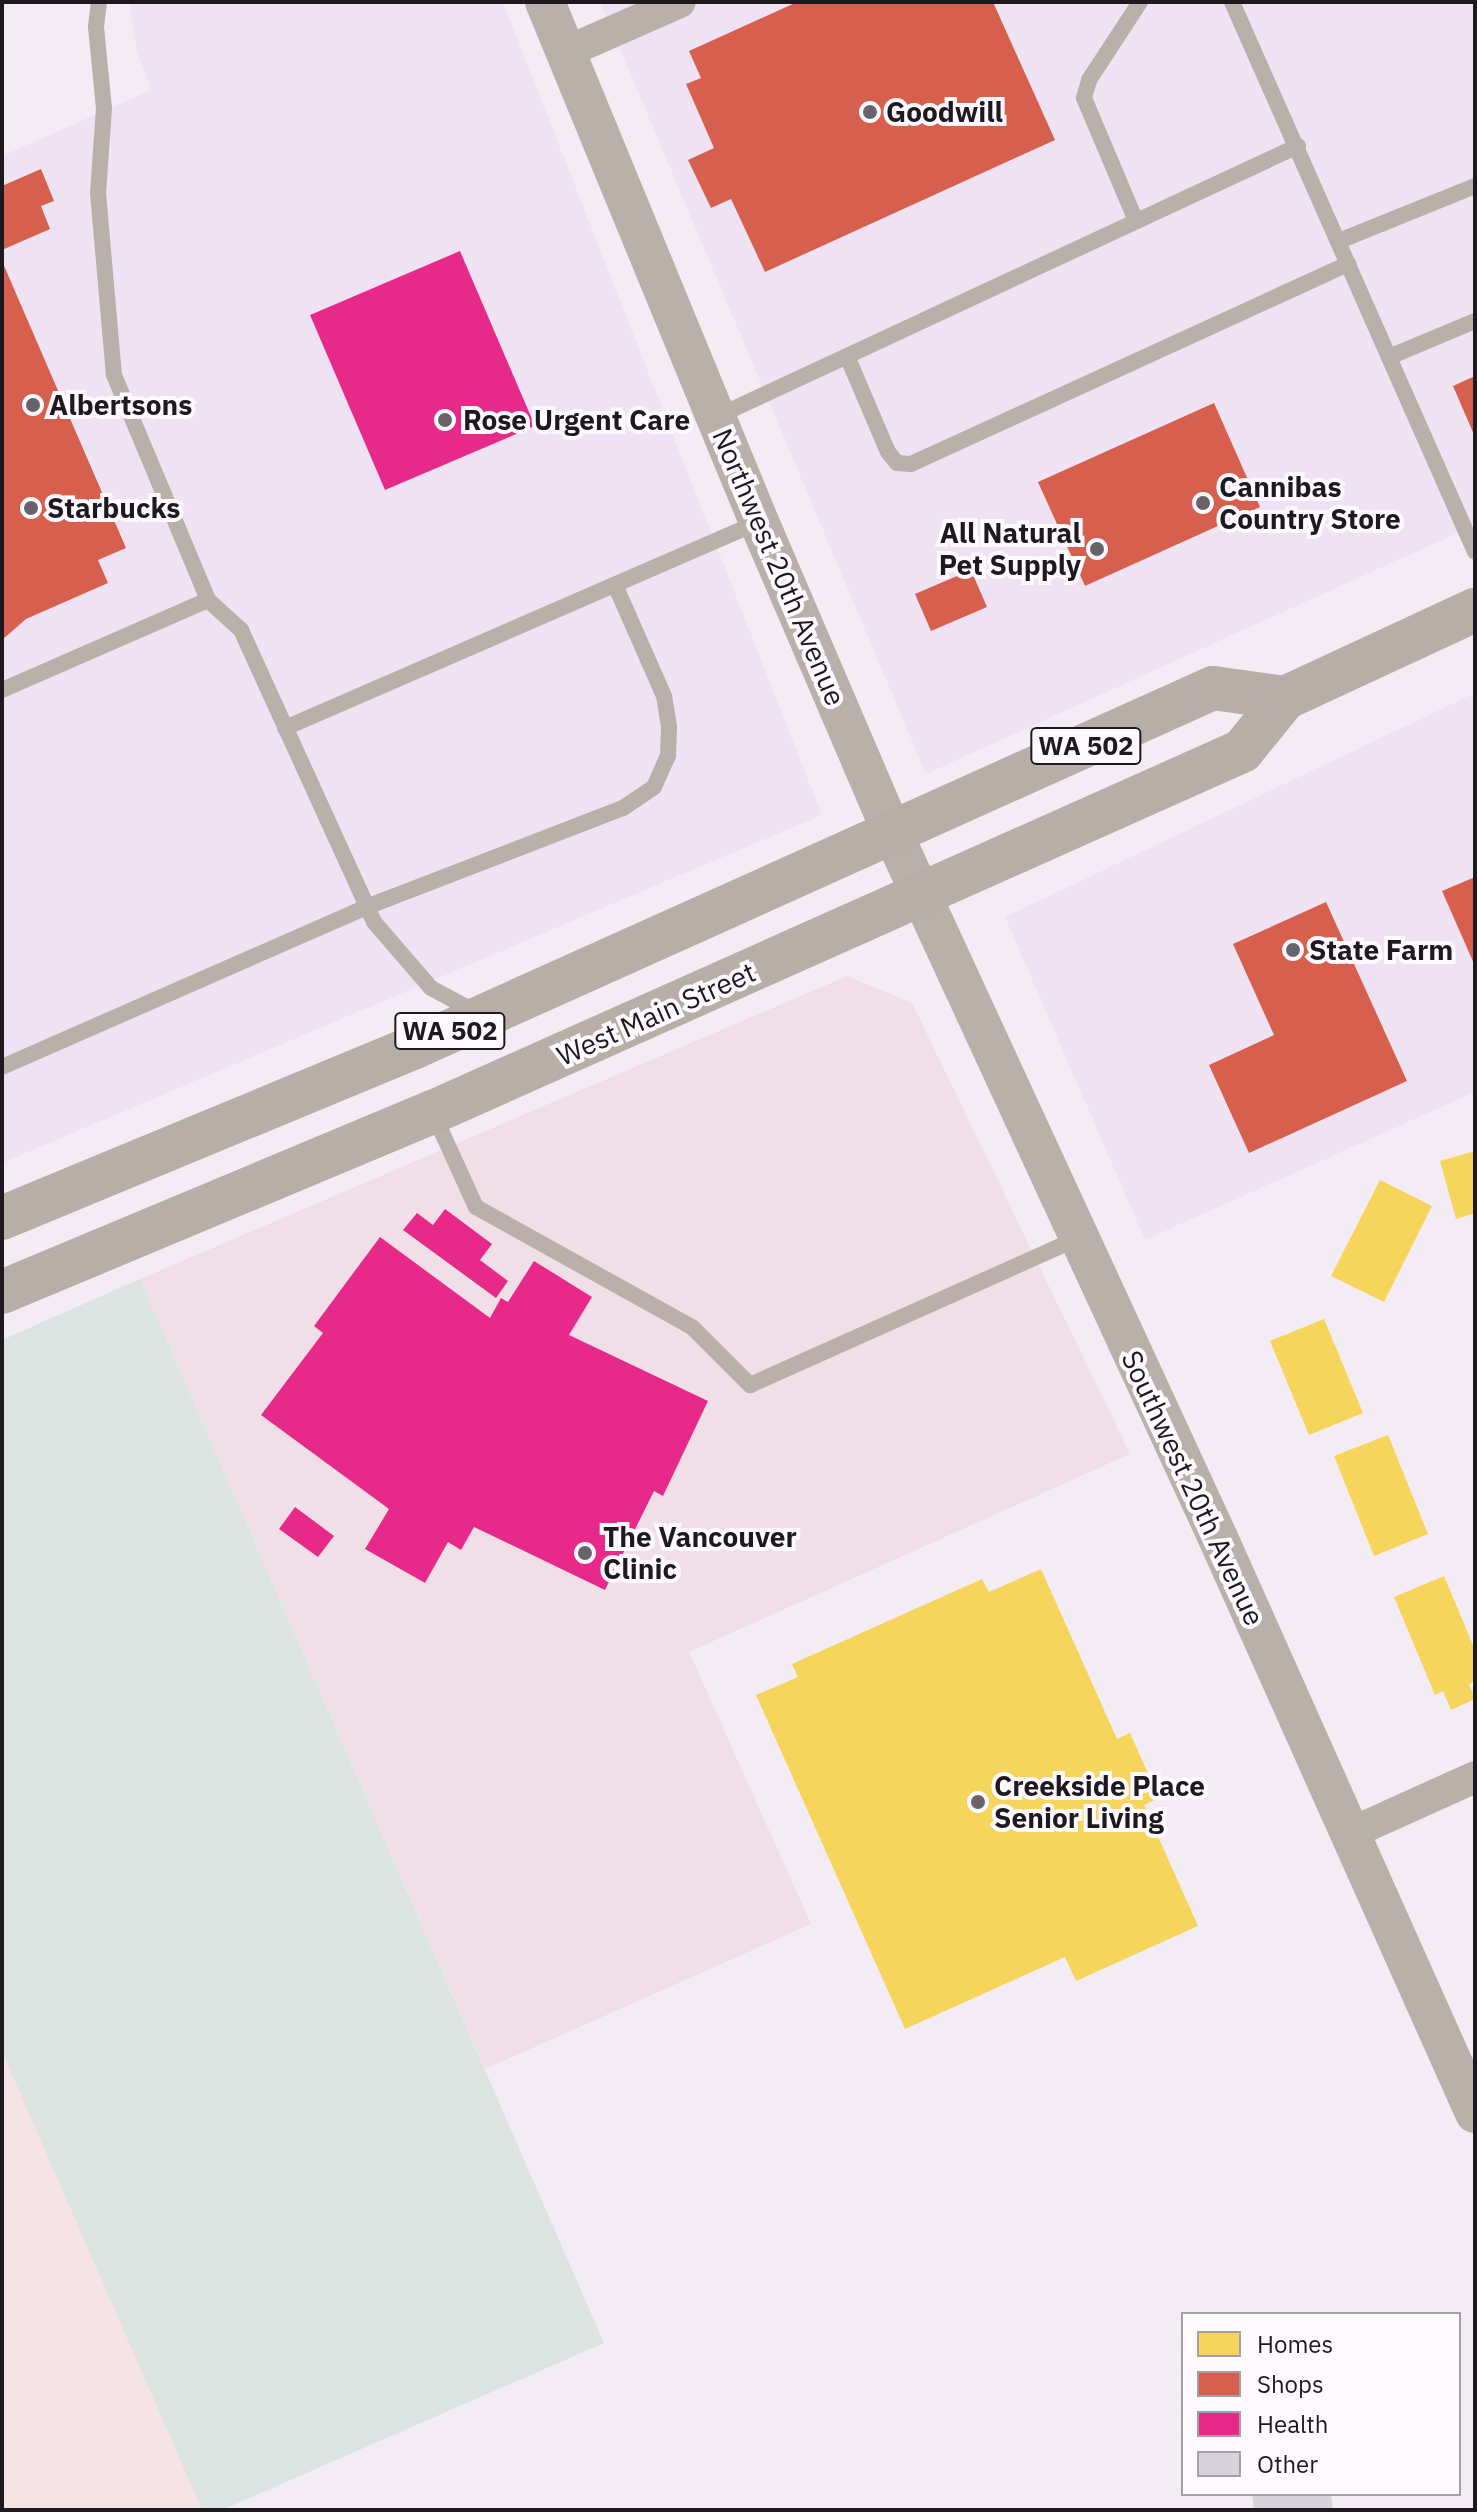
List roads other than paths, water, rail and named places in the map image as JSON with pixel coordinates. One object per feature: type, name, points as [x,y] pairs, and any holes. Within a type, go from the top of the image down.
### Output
[{"type":"highway","name":"West Main Street","points":[[2,1218],[483,1016],[907,865],[1242,751],[1285,698],[1475,610]]},
{"type":"highway","name":"West Main Street","points":[[2,1292],[433,1112],[907,865],[1213,688],[1285,698]]},
{"type":"street","name":"Northwest 20th Avenue","points":[[545,2],[759,522],[907,865]]},
{"type":"street","points":[[566,52],[680,2]]},
{"type":"street","name":"Southwest 20th Avenue","points":[[907,865],[1218,1538],[1475,2113]]},
{"type":"street","points":[[1349,1834],[1475,1777]]},
{"type":"lane","points":[[99,2],[96,27],[104,108],[98,193],[114,375],[208,600],[241,630],[374,922],[431,988],[483,1016]]},
{"type":"lane","points":[[1136,221],[1084,98],[1089,80],[1140,2]]},
{"type":"lane","points":[[1232,2],[1475,552]]},
{"type":"lane","points":[[716,417],[1298,146]]},
{"type":"lane","points":[[1339,241],[1475,186]]},
{"type":"lane","points":[[847,356],[888,452],[897,463],[911,464],[1348,264]]},
{"type":"lane","points":[[1389,357],[1475,321]]},
{"type":"lane","points":[[285,728],[759,522]]},
{"type":"lane","points":[[2,1067],[369,906],[623,808],[654,787],[668,756],[669,727],[664,696],[615,585]]},
{"type":"lane","points":[[2,690],[208,600]]},
{"type":"lane","points":[[433,1112],[476,1207],[693,1328],[750,1385],[1078,1238]]},
{"type":"place","name":"Goodwill","points":[[870,112]]},
{"type":"place","name":"Albertsons","points":[[33,405]]},
{"type":"place","name":"Rose Urgent Care","points":[[445,420]]},
{"type":"place","name":"Cannibas Country Store","points":[[1203,503]]},
{"type":"place","name":"Starbucks","points":[[31,508]]},
{"type":"place","name":"All Natural Pet Supply","points":[[1097,549]]},
{"type":"place","name":"State Farm","points":[[1293,950]]},
{"type":"place","name":"The Vancouver Clinic","points":[[585,1553]]},
{"type":"place","name":"Creekside Place Senior Living","points":[[978,1802]]}]
